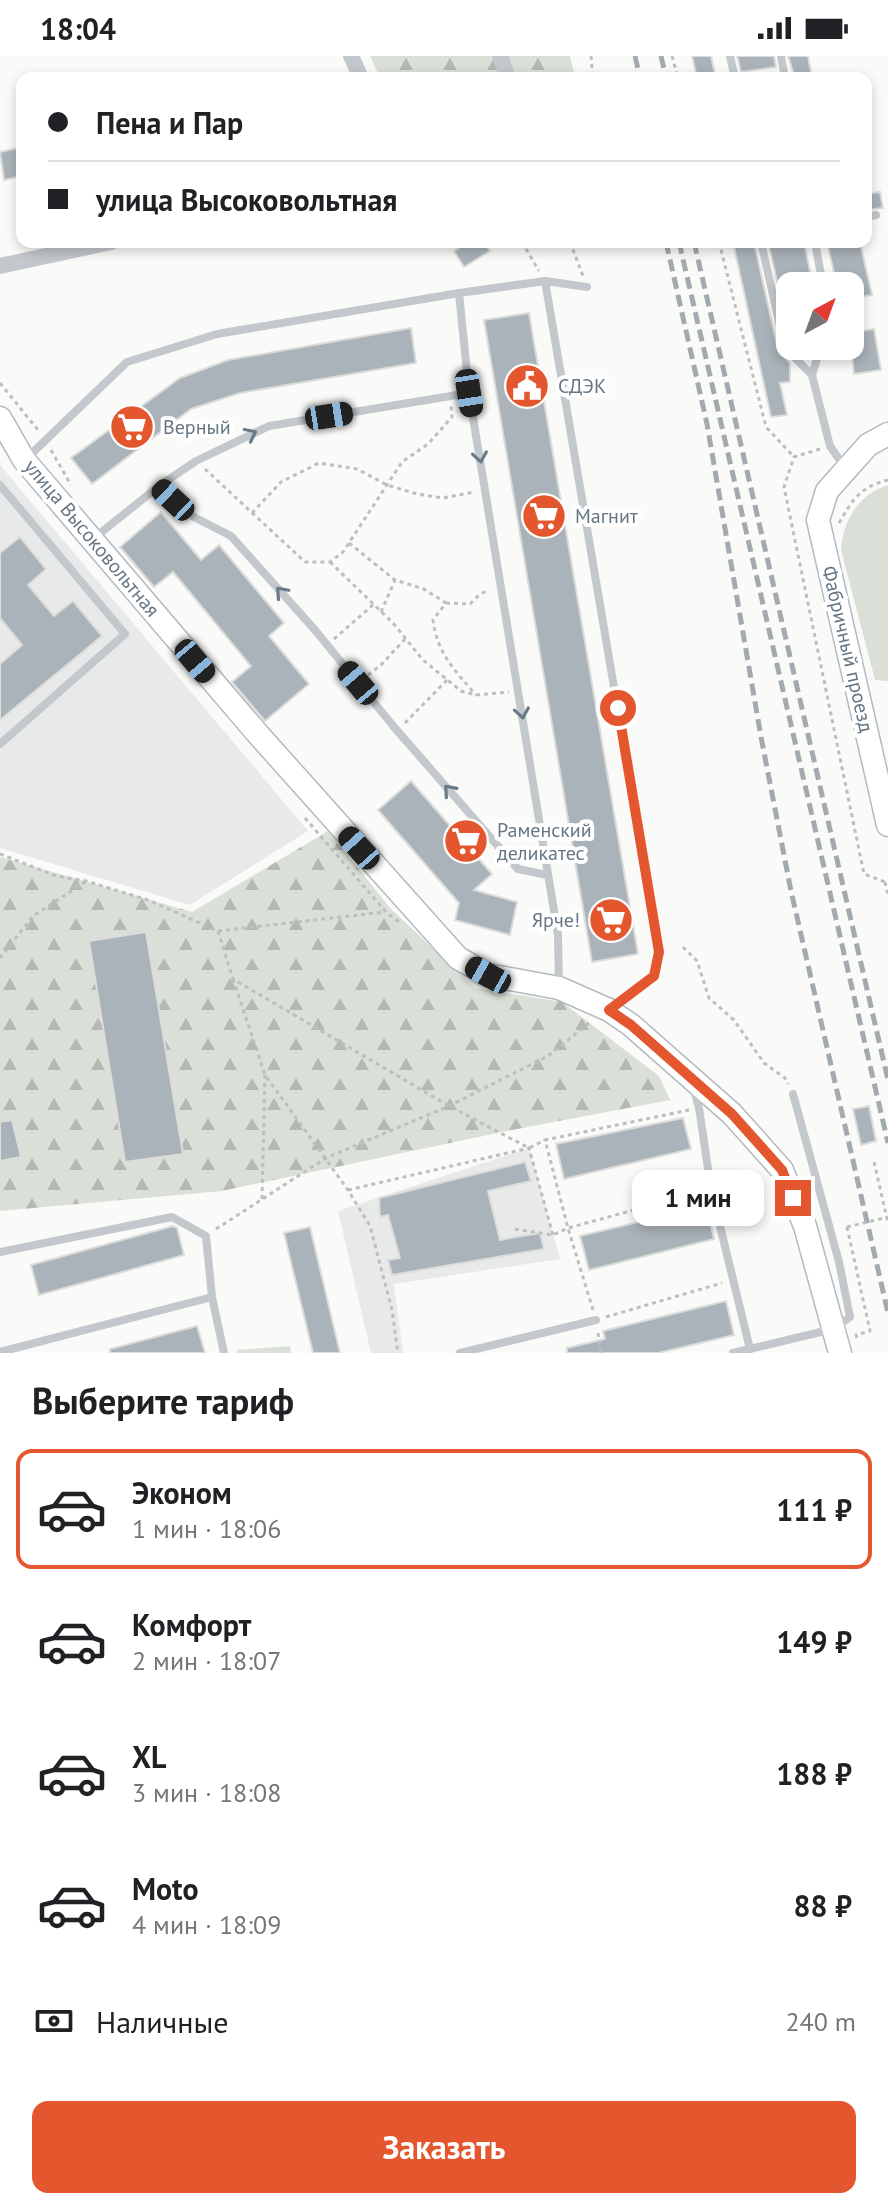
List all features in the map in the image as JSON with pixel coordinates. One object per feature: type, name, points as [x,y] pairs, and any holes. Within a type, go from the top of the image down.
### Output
[{"type":"street","points":[[0,266],[83,248]]},
{"type":"street","name":"улица Высоковольтная","points":[[0,418],[24,460],[247,721],[458,958],[488,975],[559,988],[609,1010],[631,1025],[732,1114],[782,1170],[805,1226],[833,1329],[849,1348]]},
{"type":"street","points":[[828,523],[827,491],[868,445],[888,434]]},
{"type":"street","name":"Фабричный проезд","points":[[828,523],[888,825]]},
{"type":"lane","points":[[872,216],[876,215]]},
{"type":"lane","points":[[762,248],[785,348],[812,375],[830,446],[845,469]]},
{"type":"lane","points":[[816,248],[820,272]]},
{"type":"lane","points":[[24,460],[127,362],[217,334],[545,281],[587,287]]},
{"type":"lane","points":[[545,281],[659,952],[654,976],[609,1010]]},
{"type":"lane","points":[[459,293],[469,393],[558,935],[559,988]]},
{"type":"lane","points":[[812,375],[817,360]]},
{"type":"lane","points":[[92,540],[159,486],[196,461],[269,426],[469,393]]},
{"type":"lane","points":[[0,485],[125,634],[0,744]]},
{"type":"lane","points":[[159,486],[188,514],[231,536],[518,869],[547,875]]},
{"type":"lane","points":[[691,1076],[711,1189],[750,1349]]},
{"type":"lane","points":[[733,1353],[833,1329],[850,1317],[793,1094]]},
{"type":"lane","points":[[0,1252],[172,1217],[206,1236],[212,1297],[224,1353]]},
{"type":"lane","points":[[0,1352],[212,1297]]},
{"type":"lane","points":[[460,1353],[596,1320]]},
{"type":"path","points":[[526,248],[545,281]]},
{"type":"path","points":[[572,248],[587,287]]},
{"type":"path","points":[[721,248],[766,427],[794,457]]},
{"type":"path","points":[[196,461],[305,562],[330,562],[343,552],[402,462],[428,444],[452,417],[451,396]]},
{"type":"path","points":[[794,457],[830,446]]},
{"type":"path","points":[[794,457],[784,487],[864,874],[886,882],[888,895]]},
{"type":"path","points":[[252,513],[281,482],[319,463],[357,469],[387,485],[417,494],[443,498],[486,490]]},
{"type":"path","points":[[828,523],[855,496],[876,483],[888,480]]},
{"type":"path","points":[[349,543],[395,580],[424,589],[446,603],[470,604],[480,594],[501,585]]},
{"type":"path","points":[[330,562],[374,604],[423,660],[461,691],[476,695],[518,690]]},
{"type":"path","points":[[381,612],[395,580]]},
{"type":"path","points":[[446,603],[433,620],[435,635],[449,664],[476,695]]},
{"type":"path","points":[[327,645],[374,604]]},
{"type":"path","points":[[358,683],[381,665],[405,639]]},
{"type":"path","points":[[397,730],[447,680]]},
{"type":"path","points":[[0,854],[56,876],[86,881],[148,900],[218,931],[386,912],[379,871]]},
{"type":"path","points":[[0,958],[33,916],[86,881]]},
{"type":"path","points":[[218,931],[265,1075],[326,1158],[370,1226],[392,1310],[398,1353]]},
{"type":"path","points":[[683,947],[697,961],[709,998],[734,1020],[764,1063],[785,1078],[793,1094]]},
{"type":"path","points":[[233,979],[449,1106],[529,1148],[553,1235]]},
{"type":"path","points":[[206,1236],[326,1158],[449,1106],[548,1056],[609,1010]]},
{"type":"path","points":[[262,1200],[265,1075]]},
{"type":"path","points":[[348,1190],[529,1148],[545,1140],[699,1108]]},
{"type":"path","points":[[545,1140],[596,1320],[601,1353]]},
{"type":"path","points":[[874,1162],[888,1223]]},
{"type":"path","points":[[515,1229],[553,1235],[568,1228],[711,1189]]},
{"type":"path","points":[[849,1348],[856,1335],[870,1331],[847,1227],[887,1218]]},
{"type":"path","points":[[596,1320],[733,1280]]},
{"type":"shaded area","points":[[0,465],[308,831],[190,905],[0,848]]},
{"type":"shaded area","points":[[529,1148],[560,1259],[394,1284],[403,1353],[371,1353],[338,1211]]},
{"type":"green space","points":[[370,56],[570,56],[574,72],[377,72]]},
{"type":"green space","points":[[888,485],[888,681],[875,680],[841,550],[845,528],[854,510],[869,495]]},
{"type":"green space","points":[[328,831],[391,909],[475,988],[562,1002],[659,1076],[670,1100],[222,1191],[0,1211],[0,857],[192,912]]},
{"type":"green space","points":[[290,1346],[291,1353],[237,1353],[237,1350]]},
{"type":"building","points":[[692,56],[711,56],[715,72],[696,72]]},
{"type":"building","points":[[737,56],[774,56],[776,67],[741,72]]},
{"type":"building","points":[[788,56],[808,56],[811,72],[793,72]]},
{"type":"building","points":[[16,148],[16,177],[4,180],[0,152]]},
{"type":"building","points":[[880,192],[883,208],[872,209],[872,193]]},
{"type":"building","points":[[459,248],[488,248],[490,251],[464,267],[454,251]]},
{"type":"building","points":[[734,248],[755,248],[776,341],[776,360],[790,363],[790,382],[780,383],[787,415],[771,417]]},
{"type":"building","points":[[769,248],[805,248],[810,272],[776,272],[776,277]]},
{"type":"building","points":[[828,248],[861,248],[872,295],[864,296],[864,272],[834,272]]},
{"type":"building","points":[[529,313],[638,954],[592,962],[484,320]]},
{"type":"building","points":[[411,328],[416,363],[240,393],[191,409],[92,484],[71,458],[180,378],[228,360]]},
{"type":"building","points":[[874,329],[881,370],[854,374],[853,360],[864,360],[864,331]]},
{"type":"building","points":[[161,512],[201,560],[219,545],[284,623],[269,636],[309,684],[265,721],[232,682],[251,666],[173,572],[154,587],[120,547]]},
{"type":"building","points":[[20,537],[46,569],[28,585],[54,616],[73,601],[102,636],[0,720],[0,664],[22,645],[0,618],[0,553]]},
{"type":"building","points":[[411,781],[492,874],[474,890],[517,902],[510,935],[455,920],[459,903],[378,810]]},
{"type":"building","points":[[146,932],[183,1154],[125,1162],[89,941]]},
{"type":"building","points":[[869,1106],[876,1141],[861,1145],[853,1109]]},
{"type":"building","points":[[683,1118],[691,1149],[564,1179],[556,1144]]},
{"type":"building","points":[[12,1120],[21,1157],[0,1161],[0,1122]]},
{"type":"building","points":[[525,1162],[531,1181],[488,1191],[500,1240],[540,1233],[544,1249],[392,1275],[388,1260],[400,1258],[388,1215],[380,1217],[379,1198]]},
{"type":"building","points":[[706,1206],[714,1239],[589,1270],[580,1236]]},
{"type":"building","points":[[173,1226],[177,1228],[184,1255],[39,1295],[31,1265]]},
{"type":"building","points":[[310,1227],[340,1353],[313,1353],[284,1233]]},
{"type":"building","points":[[726,1301],[734,1335],[658,1353],[567,1353],[567,1348],[605,1339],[603,1331]]},
{"type":"building","points":[[197,1326],[205,1353],[110,1353],[110,1349]]},
{"type":"railway","points":[[635,56],[639,72]]},
{"type":"railway","points":[[661,56],[665,72]]},
{"type":"railway","points":[[667,248],[707,424],[791,891],[888,1313]]},
{"type":"railway","points":[[680,248],[888,1143]]},
{"type":"railway","points":[[695,248],[888,1080]]},
{"type":"place","name":"СДЭК","points":[[527,386]]},
{"type":"place","name":"Верный","points":[[132,427]]},
{"type":"place","name":"Магнит","points":[[544,516]]},
{"type":"place","name":"Раменский деликатес","points":[[466,841]]},
{"type":"place","name":"Ярче!","points":[[611,920]]},
{"type":"route","points":[[618,708],[659,952],[654,976],[609,1010],[631,1025],[732,1114],[782,1170],[793,1198]]}]
